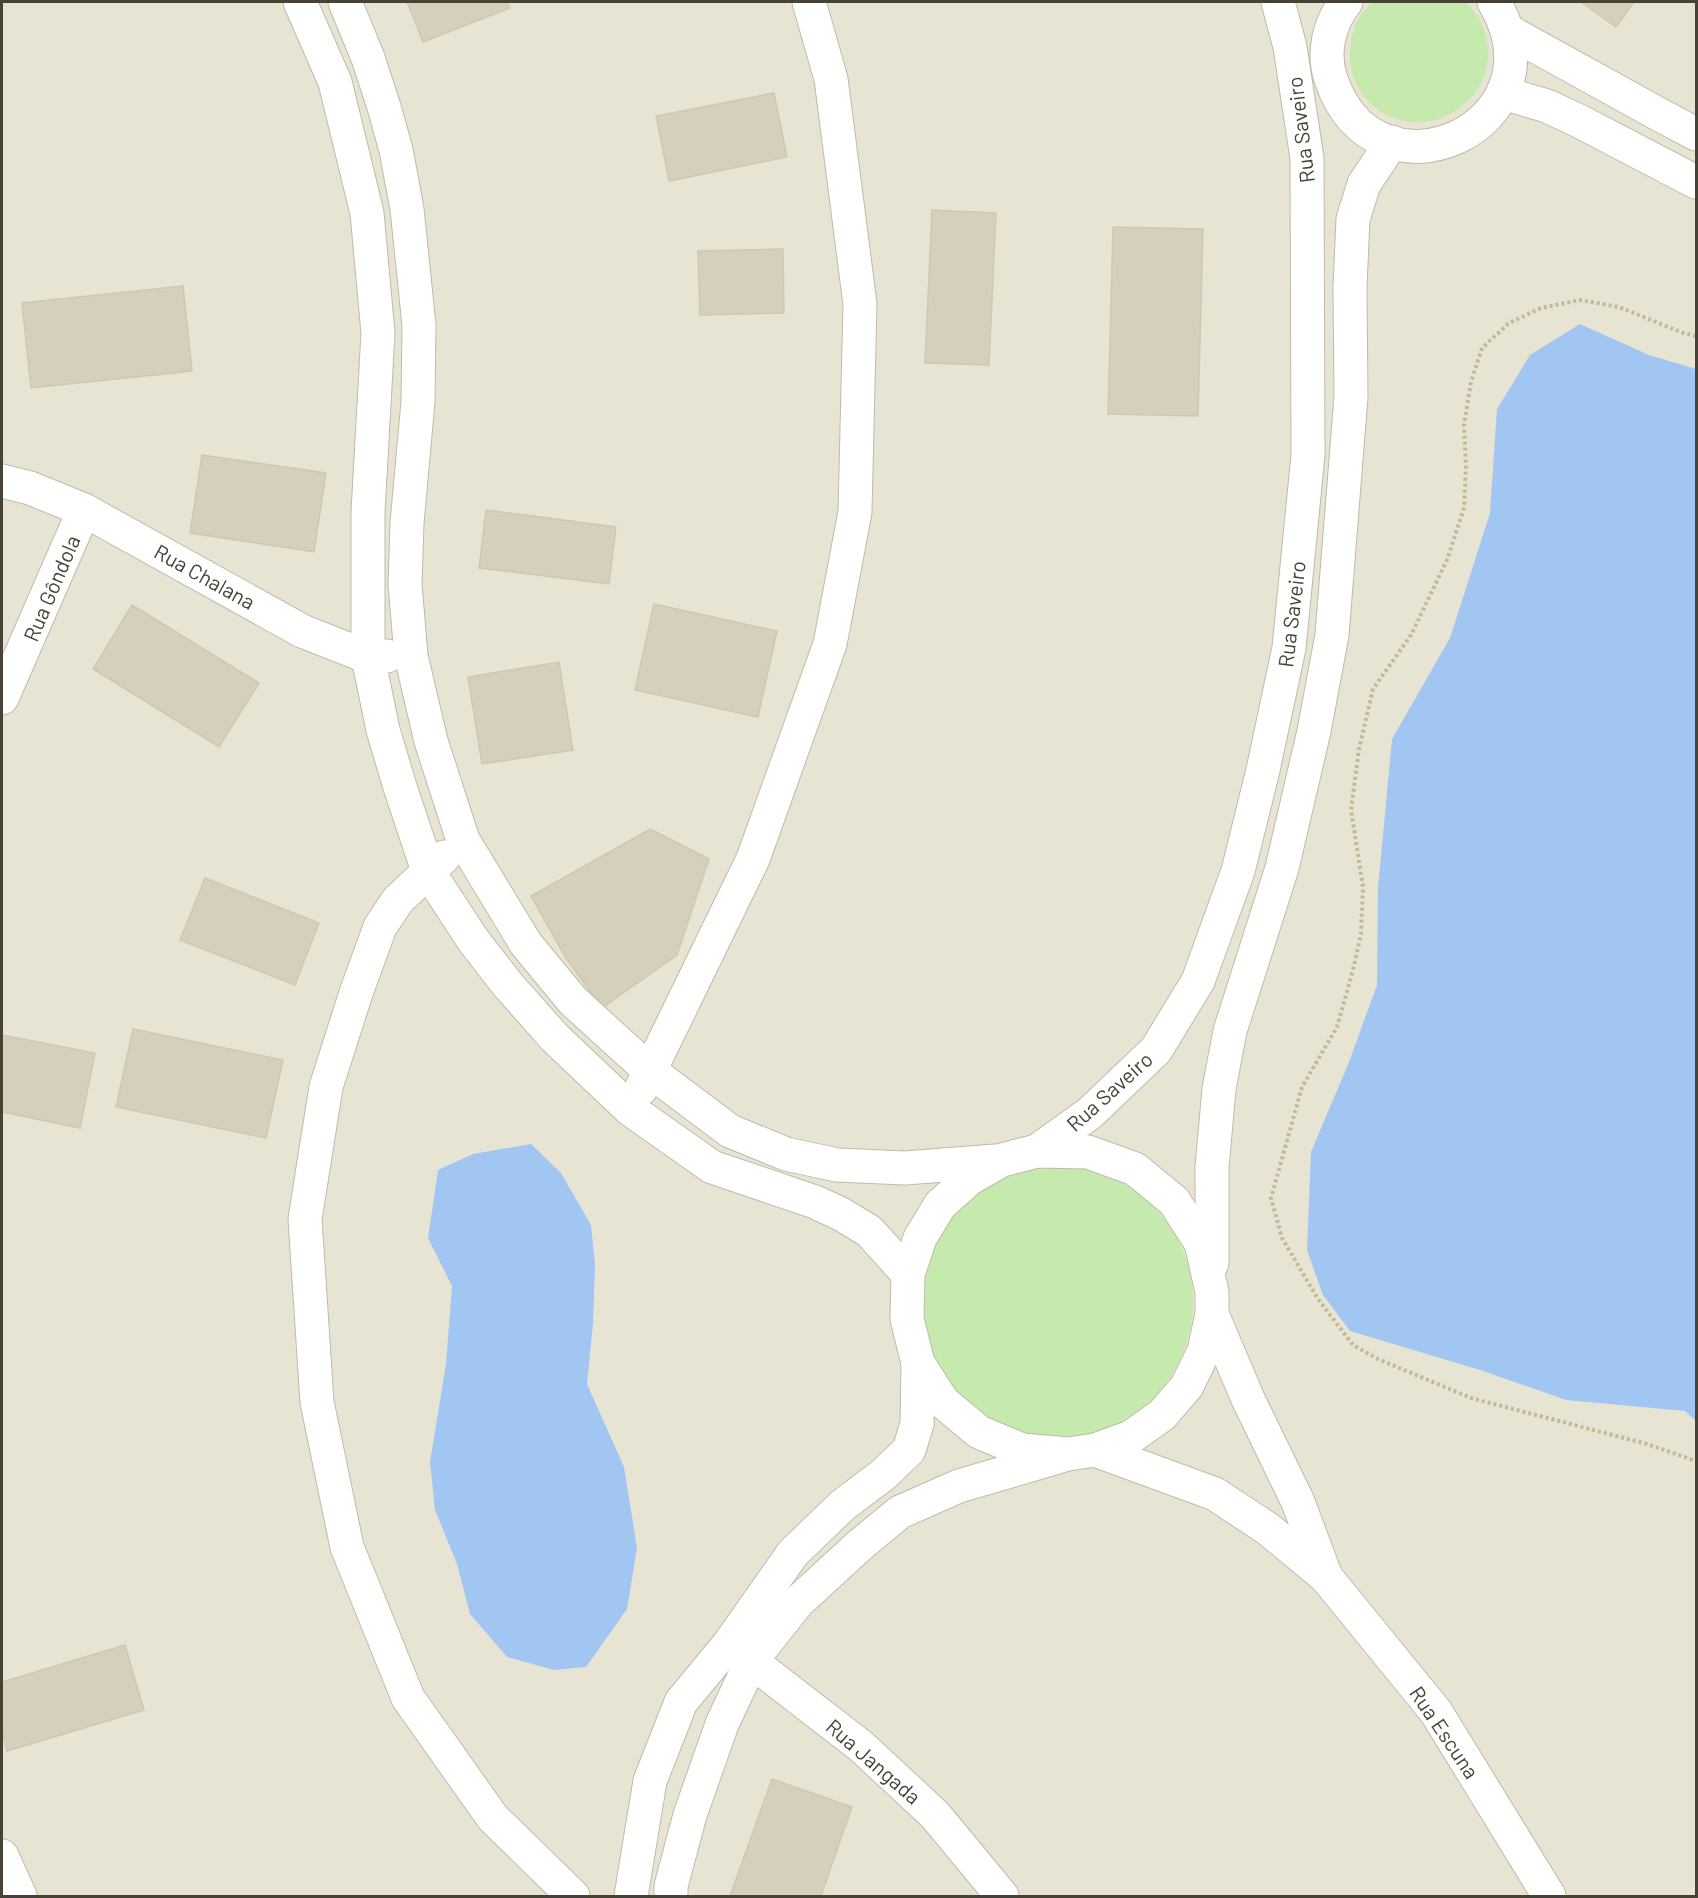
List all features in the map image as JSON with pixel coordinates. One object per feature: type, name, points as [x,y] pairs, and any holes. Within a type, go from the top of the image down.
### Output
[{"type":"street","points":[[300,2],[335,82],[367,213],[378,333],[368,512],[368,657],[386,739],[428,871],[472,940],[508,985],[555,1038],[631,1110],[712,1167],[815,1202],[840,1214],[869,1232],[908,1274]]},
{"type":"street","points":[[345,2],[368,58],[396,150],[407,209],[419,325],[418,402],[407,523],[405,584],[411,656],[431,741],[463,840],[525,944],[573,1001],[650,1071],[730,1131],[786,1154],[837,1165],[906,1168],[1002,1160],[1037,1151],[1088,1152],[1135,1169],[1174,1201],[1201,1244],[1212,1303],[1204,1351],[1187,1386],[1162,1415],[1131,1437],[959,1486],[900,1512],[681,1702],[650,1781],[631,1896]]},
{"type":"street","points":[[631,1110],[753,859],[830,644],[855,512],[860,304],[831,79],[809,2]]},
{"type":"street","name":"Rua Saveiro","points":[[1037,1151],[1090,1113],[1156,1050],[1198,981],[1238,871],[1263,770],[1289,648],[1308,455],[1307,158],[1290,47],[1278,2]]},
{"type":"street","points":[[1324,2],[1328,70],[1337,98],[1354,121],[1378,138],[1407,146],[1436,145],[1463,136],[1486,117],[1503,93],[1511,62],[1508,31],[1494,2]]},
{"type":"street","points":[[1328,41],[1337,13],[1346,2]]},
{"type":"street","points":[[1508,31],[1696,134]]},
{"type":"street","points":[[1503,93],[1547,106],[1696,182]]},
{"type":"street","name":"Rua Saveiro","points":[[1212,1303],[1212,1167],[1220,1089],[1230,1031],[1282,868],[1314,731],[1332,635],[1351,397],[1350,287],[1353,219],[1364,184],[1392,142]]},
{"type":"street","name":"Rua Chalana","points":[[2,481],[30,488],[84,510],[302,631],[368,657],[411,656]]},
{"type":"street","name":"Rua Gôndola","points":[[2,698],[84,510]]},
{"type":"street","points":[[463,840],[398,900],[380,927],[326,1087],[305,1220],[317,1402],[347,1547],[408,1698],[493,1818],[573,1896]]},
{"type":"street","points":[[671,1896],[671,1886],[690,1815],[722,1724],[740,1652],[793,1552],[843,1504],[884,1474],[909,1450],[917,1424],[918,1363],[907,1320],[908,1274],[920,1238],[940,1205],[969,1179],[1002,1160]]},
{"type":"street","name":"Rua Escuna","points":[[1212,1303],[1248,1399],[1298,1502],[1326,1577]]},
{"type":"street","points":[[918,1363],[943,1402],[979,1432],[1022,1450],[1082,1452]]},
{"type":"street","name":"Rua Escuna","points":[[1082,1452],[1215,1494],[1268,1529],[1326,1577],[1436,1712],[1549,1896]]},
{"type":"street","name":"Rua Jangada","points":[[740,1652],[862,1747],[935,1815],[1002,1896]]},
{"type":"street","points":[[2,1856],[20,1896]]},
{"type":"path","points":[[1696,336],[1619,307],[1580,300],[1541,308],[1509,323],[1482,348],[1471,382],[1464,425],[1466,466],[1464,508],[1448,560],[1411,635],[1373,689],[1359,749],[1351,810],[1363,886],[1361,934],[1353,970],[1337,1027],[1302,1088],[1271,1198],[1282,1238],[1318,1299],[1353,1345],[1378,1359],[1471,1398],[1647,1444],[1696,1461]]},
{"type":"shaded area","points":[[2,2],[1696,2],[1696,1896],[2,1896]]},
{"type":"green space","points":[[1373,2],[1466,2],[1480,20],[1488,47],[1485,71],[1475,93],[1458,109],[1437,119],[1413,122],[1389,116],[1367,100],[1352,73],[1350,47],[1359,19]]},
{"type":"green space","points":[[1057,1166],[1096,1172],[1121,1182],[1153,1206],[1170,1227],[1182,1250],[1190,1276],[1193,1302],[1187,1341],[1177,1366],[1153,1398],[1132,1415],[1109,1427],[1083,1435],[1057,1438],[1018,1432],[993,1422],[961,1398],[944,1377],[932,1354],[924,1328],[921,1302],[927,1263],[937,1238],[961,1206],[982,1189],[1005,1177],[1031,1169]]},
{"type":"water","points":[[1580,324],[1649,355],[1696,369],[1696,1421],[1685,1411],[1566,1400],[1480,1370],[1350,1331],[1323,1295],[1307,1250],[1311,1152],[1349,1062],[1377,985],[1378,888],[1392,739],[1450,638],[1490,513],[1497,409],[1530,355]]},
{"type":"water","points":[[531,1144],[561,1173],[591,1225],[595,1265],[593,1324],[587,1384],[624,1467],[637,1548],[627,1609],[586,1667],[554,1670],[507,1657],[470,1614],[457,1564],[435,1510],[430,1462],[446,1364],[452,1286],[428,1238],[438,1170],[473,1154]]},
{"type":"building","points":[[407,2],[507,2],[510,8],[423,42]]},
{"type":"building","points":[[1581,2],[1634,2],[1616,27]]},
{"type":"building","points":[[774,93],[787,157],[669,181],[656,116]]},
{"type":"building","points":[[932,210],[996,213],[989,365],[925,363]]},
{"type":"building","points":[[1113,227],[1203,229],[1198,416],[1108,414]]},
{"type":"building","points":[[783,249],[784,313],[700,315],[698,251]]},
{"type":"building","points":[[183,286],[192,371],[31,388],[22,303]]},
{"type":"building","points":[[202,455],[326,473],[314,552],[190,533]]},
{"type":"building","points":[[486,510],[616,527],[609,584],[479,568]]},
{"type":"building","points":[[654,604],[777,631],[758,717],[635,690]]},
{"type":"building","points":[[132,605],[259,683],[219,747],[93,669]]},
{"type":"building","points":[[559,662],[573,750],[482,764],[468,677]]},
{"type":"building","points":[[650,829],[709,859],[677,955],[602,1008],[566,958],[531,896]]},
{"type":"building","points":[[205,878],[319,923],[295,985],[180,940]]},
{"type":"building","points":[[133,1029],[283,1060],[266,1138],[116,1107]]},
{"type":"building","points":[[2,1035],[95,1053],[80,1128],[2,1112]]},
{"type":"building","points":[[125,1645],[144,1710],[7,1751],[2,1732],[2,1682]]},
{"type":"building","points":[[772,1779],[852,1807],[821,1896],[730,1896]]}]
